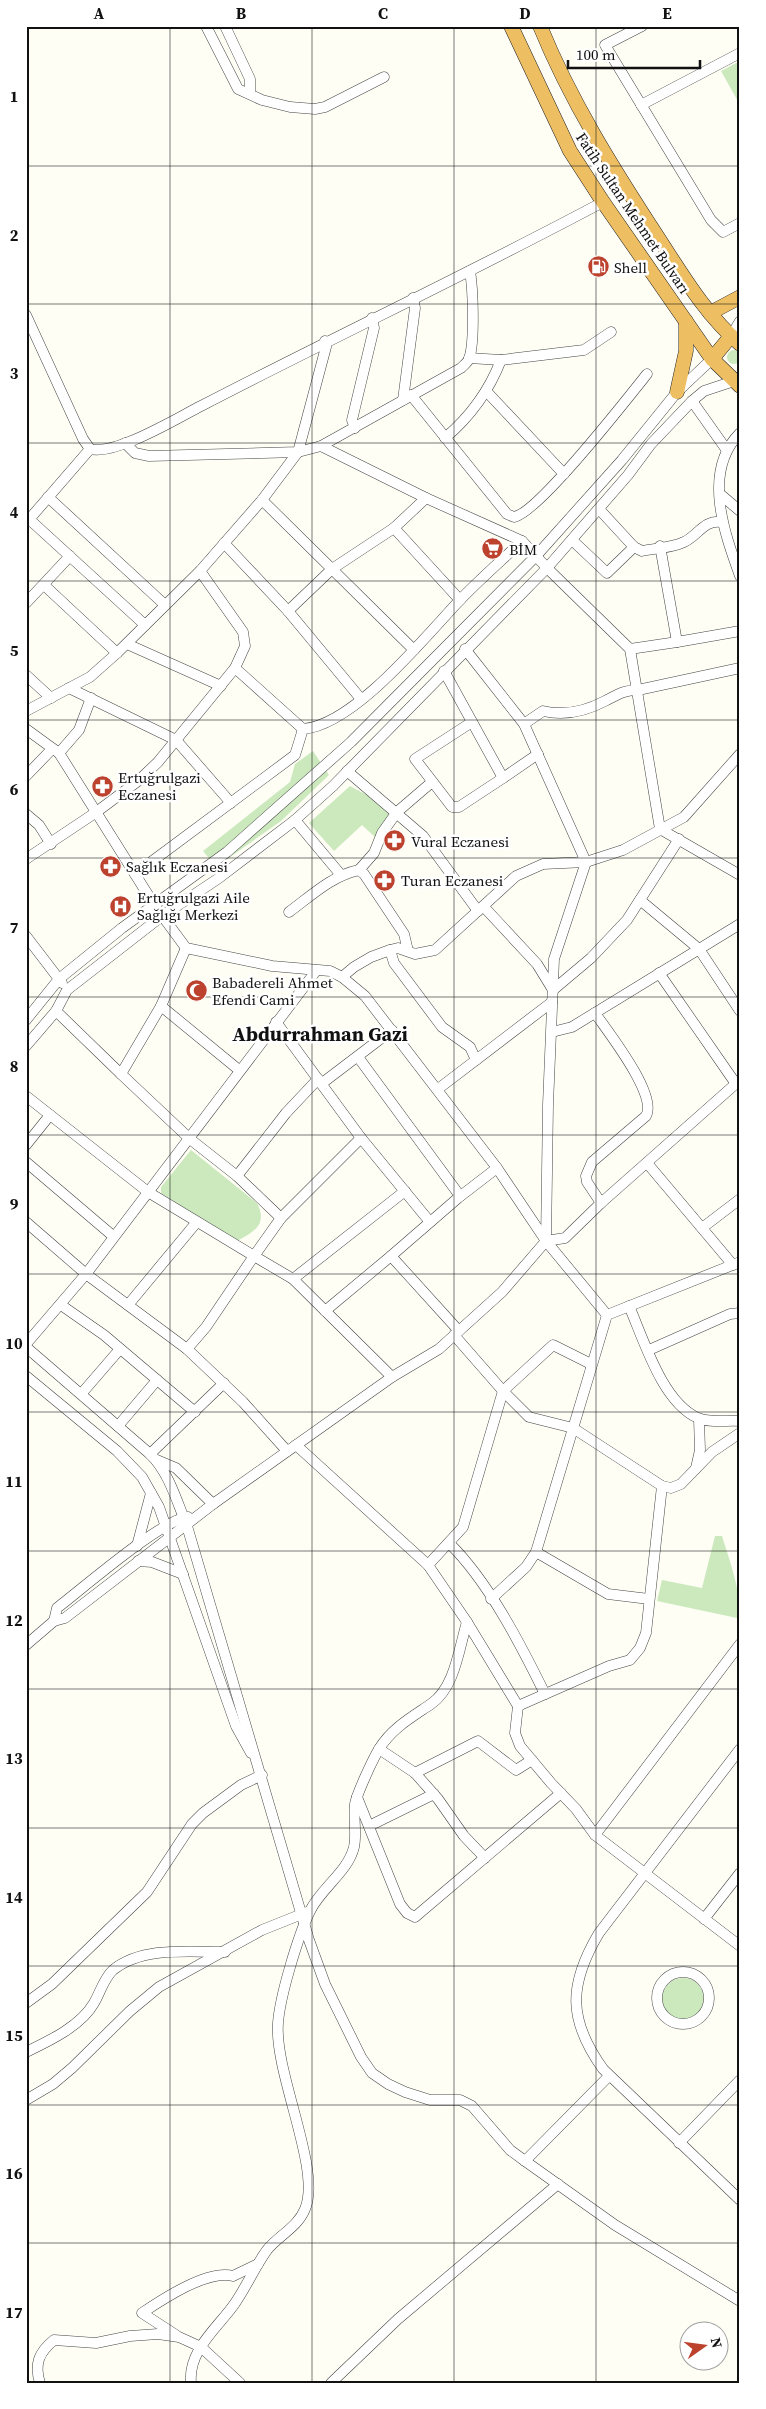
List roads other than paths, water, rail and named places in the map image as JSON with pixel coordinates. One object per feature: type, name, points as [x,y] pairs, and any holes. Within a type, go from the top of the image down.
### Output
[{"type":"highway","name":"Fatih Sultan Mehmet Bulvarı","points":[[511,26],[570,151],[603,202],[712,359],[738,381]]},
{"type":"highway","name":"Fatih Sultan Mehmet Bulvarı","points":[[540,26],[554,60],[592,134],[690,286],[735,340]]},
{"type":"highway","points":[[710,312],[740,297]]},
{"type":"highway","points":[[677,392],[686,351],[686,321]]},
{"type":"highway","points":[[712,359],[735,340]]},
{"type":"street","points":[[206,26],[238,88],[250,92],[262,100],[290,107],[315,109],[325,107],[384,78]]},
{"type":"street","points":[[225,26],[250,79],[250,92]]},
{"type":"street","points":[[642,26],[605,45],[711,220],[723,232],[740,223]]},
{"type":"street","points":[[641,105],[740,53]]},
{"type":"street","points":[[90,449],[103,450],[139,438],[326,341],[603,202]]},
{"type":"street","points":[[125,443],[131,450],[144,456],[298,452],[321,446],[461,368],[469,358],[472,302],[470,270]]},
{"type":"street","points":[[413,298],[415,308],[407,397],[445,438],[510,516],[521,515],[529,509],[564,474],[647,374]]},
{"type":"street","points":[[26,315],[83,439],[90,449]]},
{"type":"street","points":[[355,428],[352,420],[374,328],[372,318]]},
{"type":"street","points":[[735,340],[740,321]]},
{"type":"street","points":[[469,358],[501,360],[584,350],[611,332]]},
{"type":"street","points":[[26,711],[90,677],[117,653],[200,571],[262,500],[298,452],[326,341]]},
{"type":"street","points":[[26,1020],[59,979],[122,928],[155,906],[227,852],[351,742],[536,556],[622,460],[677,392],[712,359]]},
{"type":"street","points":[[445,438],[472,412],[487,392],[501,360]]},
{"type":"street","points":[[26,1046],[56,1011],[68,990],[162,916],[219,878],[295,820],[347,771],[465,649],[547,568],[651,444],[692,401],[704,391],[738,381]]},
{"type":"street","points":[[487,392],[564,474]]},
{"type":"street","points":[[692,401],[726,449]]},
{"type":"street","points":[[740,433],[726,449],[719,478],[721,522],[740,576]]},
{"type":"street","points":[[321,446],[426,498],[522,541],[630,649],[660,829]]},
{"type":"street","points":[[90,449],[28,521],[70,556],[145,625]]},
{"type":"street","points":[[720,494],[740,511]]},
{"type":"street","points":[[48,498],[165,605]]},
{"type":"street","points":[[288,611],[332,569],[394,528],[426,498]]},
{"type":"street","points":[[262,500],[414,650]]},
{"type":"street","points":[[599,508],[634,547],[642,551],[684,542],[705,524],[713,521],[721,522]]},
{"type":"street","points":[[394,528],[460,600]]},
{"type":"street","points":[[572,540],[607,573],[634,547]]},
{"type":"street","points":[[235,668],[303,729],[314,728],[360,699],[414,650],[460,600],[522,541]]},
{"type":"street","points":[[224,543],[288,611],[360,699]]},
{"type":"street","points":[[660,546],[677,642]]},
{"type":"street","points":[[26,603],[70,556]]},
{"type":"street","points":[[26,859],[96,814],[138,781],[176,740],[235,668],[244,646],[243,632],[200,571]]},
{"type":"street","points":[[44,585],[117,653]]},
{"type":"street","points":[[630,649],[740,631]]},
{"type":"street","points":[[127,644],[221,686]]},
{"type":"street","points":[[26,1646],[54,1621],[65,1618],[170,1537],[188,1520],[392,1378],[439,1349],[502,1292],[546,1241],[548,1104],[554,959],[586,862],[524,724],[465,649]]},
{"type":"street","points":[[524,724],[543,711],[556,714],[570,713],[596,705],[625,690],[638,690],[740,668]]},
{"type":"street","points":[[444,671],[503,778]]},
{"type":"street","points":[[26,675],[51,698]]},
{"type":"street","points":[[69,688],[176,740],[231,803]]},
{"type":"street","points":[[26,776],[79,730],[91,698]]},
{"type":"street","points":[[472,722],[415,759],[452,807],[459,807],[538,754]]},
{"type":"street","points":[[135,874],[295,755],[303,729]]},
{"type":"street","points":[[26,730],[56,751],[155,906],[186,948],[272,966],[330,971],[342,977],[365,996],[497,1168],[546,1241],[607,1315]]},
{"type":"street","points":[[342,977],[354,966],[390,950],[398,948],[420,954],[435,950],[516,876],[543,864],[586,862],[623,850],[684,817],[740,754]]},
{"type":"street","points":[[347,771],[423,836],[481,909],[537,964],[553,990]]},
{"type":"street","points":[[289,912],[341,876],[359,870],[374,853],[382,833],[397,812],[432,782]]},
{"type":"street","points":[[26,814],[39,825],[51,844]]},
{"type":"street","points":[[295,820],[341,876]]},
{"type":"street","points":[[660,829],[739,874]]},
{"type":"street","points":[[553,990],[591,958],[627,920],[678,839]]},
{"type":"street","points":[[359,870],[364,874],[404,934],[408,951]]},
{"type":"street","points":[[640,900],[699,949],[740,1011]]},
{"type":"street","points":[[552,1032],[572,1027],[740,924]]},
{"type":"street","points":[[26,936],[68,990]]},
{"type":"street","points":[[121,1074],[161,1006],[186,948]]},
{"type":"street","points":[[390,950],[394,963],[442,1027],[470,1047],[476,1060]]},
{"type":"street","points":[[213,1504],[176,1468],[154,1457],[26,1345],[86,1274],[316,971]]},
{"type":"street","points":[[546,1241],[565,1238],[601,1203],[738,1082],[659,973]]},
{"type":"street","points":[[438,1089],[552,1002]]},
{"type":"street","points":[[161,1006],[239,1070]]},
{"type":"street","points":[[56,1011],[190,1139],[237,1176],[281,1218]]},
{"type":"street","points":[[595,1013],[633,1069],[650,1107],[646,1116],[598,1156],[588,1169],[587,1182],[601,1203]]},
{"type":"street","points":[[276,1022],[361,1138],[430,1222]]},
{"type":"street","points":[[237,1176],[286,1113],[320,1082],[358,1057],[392,1030]]},
{"type":"street","points":[[358,1057],[460,1196]]},
{"type":"street","points":[[26,1096],[148,1192],[293,1279],[392,1378]]},
{"type":"street","points":[[26,1144],[50,1115]]},
{"type":"street","points":[[186,1349],[206,1327],[281,1218],[361,1138]]},
{"type":"street","points":[[26,1162],[113,1236]]},
{"type":"street","points":[[491,1599],[526,1567],[536,1552],[607,1315],[736,1264],[702,1228],[647,1163]]},
{"type":"street","points":[[325,1311],[460,1196],[497,1168]]},
{"type":"street","points":[[293,1279],[405,1191]]},
{"type":"street","points":[[702,1228],[740,1199]]},
{"type":"street","points":[[26,1222],[86,1274],[186,1349],[292,1448],[428,1565],[467,1622],[518,1706],[516,1733],[520,1746],[576,1809],[595,1835],[740,1946]]},
{"type":"street","points":[[128,1305],[196,1222]]},
{"type":"street","points":[[391,1256],[457,1333],[503,1391],[529,1417],[573,1428],[662,1486],[671,1488],[682,1484],[712,1452],[740,1433]]},
{"type":"street","points":[[61,1305],[120,1349],[195,1412]]},
{"type":"street","points":[[629,1306],[667,1390],[683,1408],[699,1419],[740,1421]]},
{"type":"street","points":[[649,1350],[730,1314],[740,1313]]},
{"type":"street","points":[[428,1565],[464,1527],[503,1391],[553,1345],[591,1364]]},
{"type":"street","points":[[82,1393],[120,1349]]},
{"type":"street","points":[[26,1376],[117,1451],[142,1477],[166,1526],[236,1726],[261,1771]]},
{"type":"street","points":[[118,1426],[157,1380]]},
{"type":"street","points":[[154,1457],[224,1383]]},
{"type":"street","points":[[696,1469],[700,1450],[699,1419]]},
{"type":"street","points":[[154,1457],[188,1520],[261,1771],[306,1912],[305,1926],[284,1992],[278,2023],[279,2050],[308,2172],[309,2194],[305,2210],[291,2228],[268,2249],[234,2305],[201,2347],[195,2357],[190,2375],[190,2383]]},
{"type":"street","points":[[518,1706],[610,1666],[630,1660],[640,1648],[646,1633],[662,1486]]},
{"type":"street","points":[[137,1546],[151,1493]]},
{"type":"street","points":[[54,1621],[57,1608],[137,1546],[166,1526],[188,1520]]},
{"type":"street","points":[[449,1543],[473,1570],[529,1663],[545,1694]]},
{"type":"street","points":[[536,1552],[608,1594],[649,1599]]},
{"type":"street","points":[[138,1561],[152,1562],[183,1574]]},
{"type":"street","points":[[26,2100],[53,2084],[72,2068],[130,2011],[160,1987],[226,1952],[262,1930],[306,1912],[349,1860],[354,1846],[355,1803],[379,1749],[406,1720],[432,1703],[450,1680],[467,1622]]},
{"type":"street","points":[[595,1835],[740,1644]]},
{"type":"street","points":[[415,1773],[478,1741],[516,1770],[532,1760]]},
{"type":"street","points":[[379,1749],[415,1773],[434,1794],[464,1836],[485,1858]]},
{"type":"street","points":[[740,1749],[599,1933],[587,1954],[579,1977],[576,2003],[580,2028],[589,2049],[609,2076],[740,2200]]},
{"type":"street","points":[[26,2004],[52,1984],[147,1892],[192,1824],[203,1813],[261,1771]]},
{"type":"street","points":[[357,1798],[400,1904],[411,1916],[420,1915],[561,1793]]},
{"type":"street","points":[[369,1826],[434,1794]]},
{"type":"street","points":[[704,1919],[740,1873]]},
{"type":"street","points":[[305,1926],[325,1984],[361,2057],[372,2073],[388,2084],[422,2098],[430,2100],[460,2100],[472,2106],[510,2150],[525,2161],[615,2225],[740,2300]]},
{"type":"street","points":[[26,2052],[55,2037],[84,2015],[93,2004],[113,1970],[132,1960],[153,1953],[226,1952]]},
{"type":"street","points":[[687,1972],[702,1980],[709,1995],[706,2012],[700,2018],[685,2024],[669,2020],[663,2014],[658,1998],[664,1981],[678,1973],[687,1972]]},
{"type":"street","points":[[525,2161],[609,2076]]},
{"type":"street","points":[[679,2142],[740,2080]]},
{"type":"street","points":[[331,2383],[398,2319],[558,2184]]},
{"type":"street","points":[[240,2383],[201,2347],[179,2337],[142,2312],[203,2279],[223,2274],[233,2276],[259,2263]]},
{"type":"street","points":[[40,2383],[36,2371],[38,2358],[45,2347],[54,2340],[96,2342],[130,2336],[158,2334],[179,2337]]},
{"type":"place","name":"Shell","points":[[598,267]]},
{"type":"place","name":"BİM","points":[[493,549]]},
{"type":"place","name":"Ertuğrulgazi Eczanesi","points":[[102,786]]},
{"type":"place","name":"Vural Eczanesi","points":[[395,841]]},
{"type":"place","name":"Sağlık Eczanesi","points":[[110,866]]},
{"type":"place","name":"Turan Eczanesi","points":[[385,880]]},
{"type":"place","name":"Ertuğrulgazi Aile Sağlığı Merkezi","points":[[121,906]]},
{"type":"place","name":"Babadereli Ahmet Efendi Cami","points":[[196,991]]},
{"type":"district","name":"Abdurrahman Gazi","points":[[320,1034]]}]
